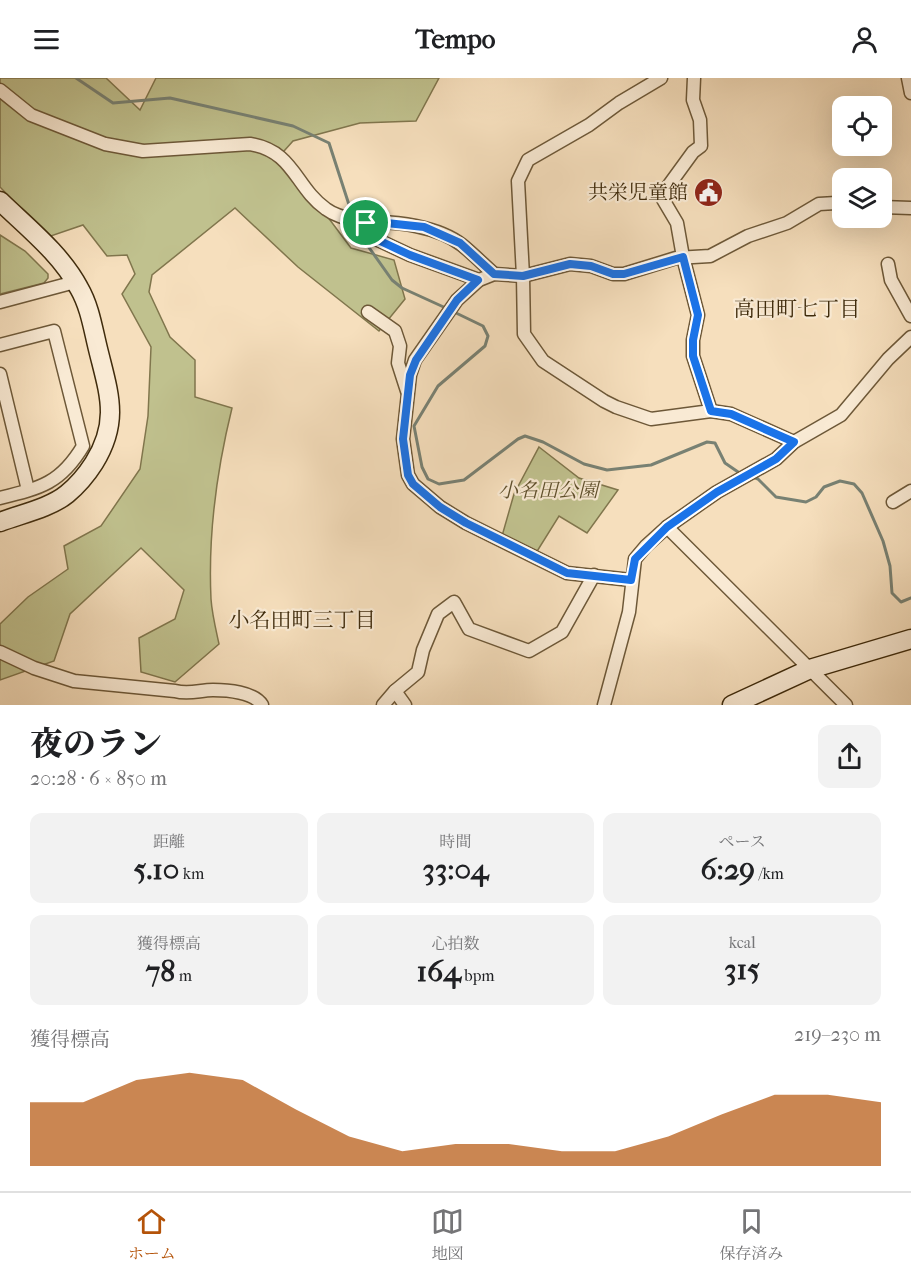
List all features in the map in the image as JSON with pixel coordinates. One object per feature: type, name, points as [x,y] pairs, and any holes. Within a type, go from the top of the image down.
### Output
[{"type":"street","points":[[661,78],[619,103],[589,125],[528,160],[518,181],[524,334],[543,361],[604,401],[651,419],[711,411],[731,414],[794,442]]},
{"type":"street","points":[[694,78],[693,100],[700,120],[701,146],[693,152],[661,196],[677,223],[698,315],[693,340],[693,356],[711,411]]},
{"type":"street","points":[[908,78],[911,93]]},
{"type":"street","points":[[0,90],[31,115],[105,144],[143,151],[250,144],[262,146],[280,156],[326,209],[346,218],[364,222],[424,227],[460,243],[494,274]]},
{"type":"street","points":[[0,201],[60,261],[75,282],[90,314],[109,393],[111,416],[105,445],[87,474],[66,495],[0,522]]},
{"type":"street","points":[[631,580],[567,573],[466,523],[440,507],[413,484],[408,475],[403,439],[407,392],[416,360],[454,304],[478,280],[494,274],[523,276],[570,264],[591,266],[613,274],[624,274],[683,257],[710,255],[748,236],[787,223],[819,204],[832,203]]},
{"type":"street","points":[[892,207],[911,208]]},
{"type":"street","points":[[364,222],[378,240],[410,255],[478,280]]},
{"type":"street","points":[[888,264],[891,280],[911,316]]},
{"type":"street","points":[[0,302],[75,282]]},
{"type":"street","points":[[368,312],[395,331],[399,346],[398,363],[407,392]]},
{"type":"street","points":[[0,345],[54,331],[83,446],[68,468],[55,479],[0,498]]},
{"type":"street","points":[[604,705],[629,612],[635,559],[667,527],[717,492],[776,459],[794,442],[841,415],[888,359],[911,337]]},
{"type":"street","points":[[0,374],[28,490]]},
{"type":"street","points":[[893,502],[911,491]]},
{"type":"street","points":[[667,527],[846,705]]},
{"type":"street","points":[[383,705],[418,672],[423,650],[438,615],[454,602],[469,629],[528,651],[562,632],[594,575]]},
{"type":"street","points":[[732,705],[810,669],[911,639]]},
{"type":"street","points":[[0,652],[34,668],[74,681],[184,693],[212,690],[239,693],[260,701],[262,705]]},
{"type":"street","points":[[395,692],[405,705]]},
{"type":"green space","points":[[0,78],[106,78],[140,110],[156,78],[439,78],[416,121],[360,123],[293,141],[276,160],[324,212],[351,248],[394,260],[405,299],[379,331],[298,267],[235,208],[152,275],[149,292],[170,337],[195,360],[195,397],[232,408],[222,455],[212,527],[211,599],[219,644],[175,682],[141,672],[139,638],[175,619],[184,590],[141,548],[70,614],[54,661],[0,680],[0,624],[28,597],[68,569],[64,546],[101,526],[140,469],[148,416],[151,347],[122,294],[135,274],[127,255],[107,256],[83,225],[48,237],[0,187]]},
{"type":"green space","points":[[0,235],[25,251],[48,274],[44,283],[0,294]]},
{"type":"green space","name":"小名田公園","points":[[539,447],[579,478],[618,490],[587,533],[559,516],[536,553],[502,536],[514,494]]},
{"type":"waterway","points":[[76,78],[113,103],[170,98],[293,126],[329,143],[352,214]]},
{"type":"waterway","points":[[355,224],[358,232],[392,280],[402,288],[448,309]]},
{"type":"waterway","points":[[454,312],[483,326],[488,336],[485,346],[438,386],[414,426],[422,467],[428,479],[439,484],[464,480],[525,436],[543,442],[584,464],[607,470],[651,465],[707,442],[715,443],[725,463],[741,474]]},
{"type":"waterway","points":[[753,477],[776,497],[806,502],[816,497],[824,487],[840,481],[854,484],[862,493],[883,541],[890,566],[892,593],[901,602],[911,598]]},
{"type":"place","name":"共栄児童館","points":[[709,192]]},
{"type":"district","name":"高田町七丁目","points":[[797,309]]},
{"type":"district","name":"小名田町三丁目","points":[[302,620]]},
{"type":"route","points":[[366,223],[424,227],[460,243],[494,274],[523,276],[570,264],[591,266],[613,274],[624,274],[683,257],[698,315],[693,340],[693,356],[711,411],[731,414],[794,442],[776,459],[717,492],[667,527],[635,559],[631,580],[567,573],[466,523],[440,507],[413,484],[408,475],[403,439],[407,392],[416,360],[457,300],[478,280],[410,255],[378,240],[366,223]]}]
